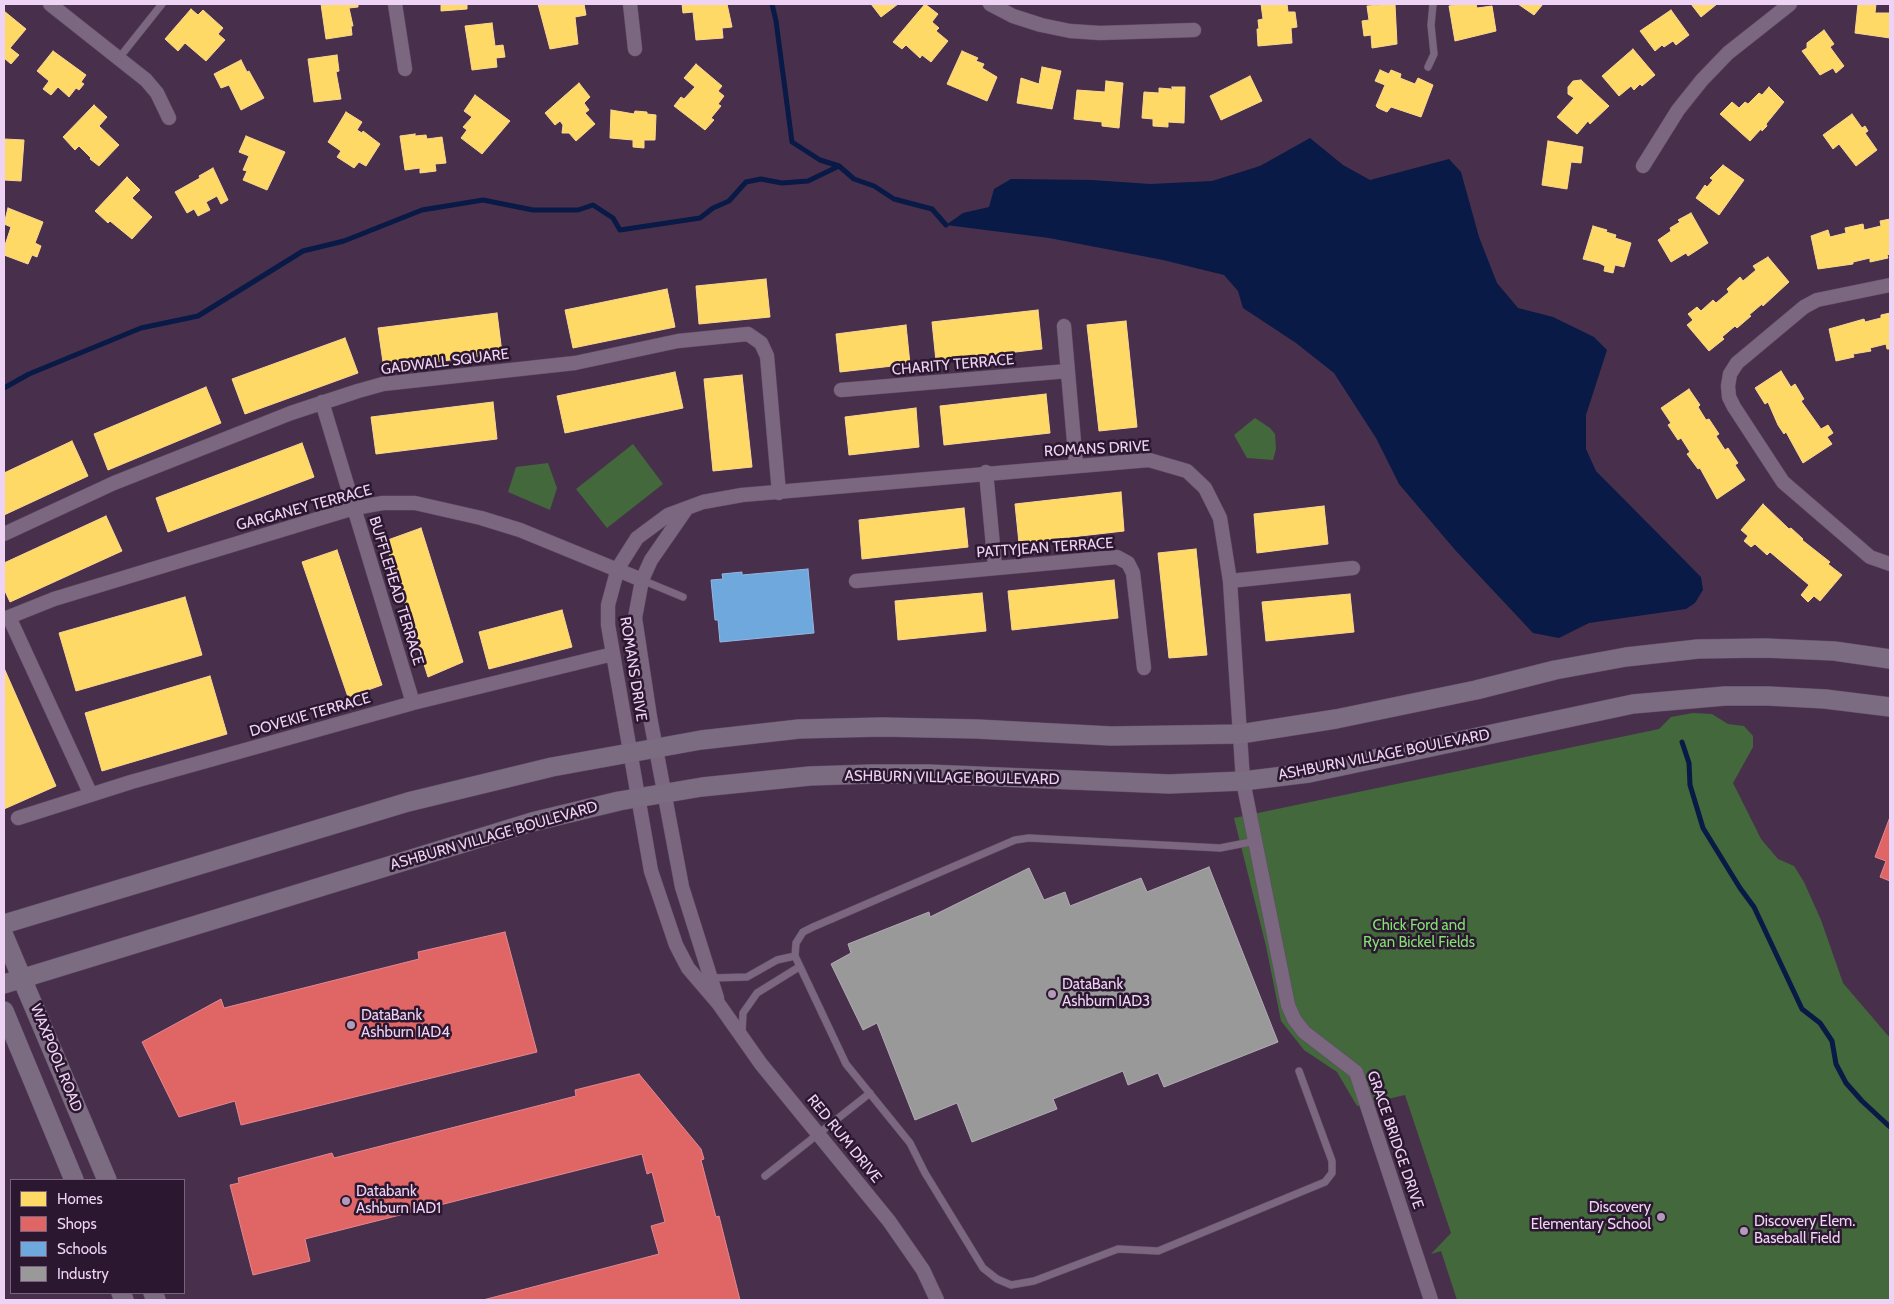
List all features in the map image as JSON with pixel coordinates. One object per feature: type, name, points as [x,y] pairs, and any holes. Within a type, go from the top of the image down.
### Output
[{"type":"main road","points":[[4,924],[408,802],[552,767],[656,747],[744,734],[865,727],[977,729],[1147,737],[1240,734],[1336,719],[1476,690],[1555,670],[1626,657],[1698,649],[1765,648],[1834,650],[1890,659]]},
{"type":"main road","name":"ASHBURN VILLAGE BOULEVARD","points":[[4,984],[532,822],[574,811],[664,793],[758,781],[872,774],[1169,784],[1243,781],[1326,770],[1591,711],[1633,704],[1725,696],[1751,696],[1826,699],[1890,707]]},
{"type":"main road","name":"WAXPOOL ROAD","points":[[4,936],[107,1179]]},
{"type":"main road","name":"WAXPOOL ROAD","points":[[4,1010],[74,1179]]},
{"type":"street","points":[[50,4],[146,80],[157,93],[169,118]]},
{"type":"street","points":[[395,4],[405,69]]},
{"type":"street","points":[[630,4],[635,49]]},
{"type":"street","points":[[990,4],[1040,25],[1070,31],[1100,33],[1194,30]]},
{"type":"street","points":[[1643,166],[1678,110],[1702,80],[1728,53],[1790,4]]},
{"type":"street","points":[[1890,285],[1817,300],[1804,307],[1737,363],[1730,374],[1728,386],[1729,397],[1734,407],[1783,482],[1870,557],[1890,564]]},
{"type":"street","points":[[1064,326],[1076,465]]},
{"type":"street","name":"GADWALL SQUARE","points":[[4,534],[114,483],[322,402],[383,384],[575,363],[678,341],[748,334],[761,343],[767,356],[779,493]]},
{"type":"street","name":"CHARITY TERRACE","points":[[841,390],[1068,371]]},
{"type":"street","name":"BUFFLEHEAD TERRACE","points":[[322,402],[413,703]]},
{"type":"street","name":"ROMANS DRIVE","points":[[631,752],[608,625],[608,605],[618,568],[637,538],[668,515],[703,502],[742,495],[986,472],[1149,460],[1186,471],[1205,488],[1215,503],[1225,542],[1230,581],[1243,781]]},
{"type":"street","points":[[986,472],[995,567]]},
{"type":"street","name":"GARGANEY TERRACE","points":[[6,618],[54,599],[354,508],[383,503],[414,503],[444,508],[520,530],[618,568],[642,580]]},
{"type":"street","name":"ROMANS DRIVE","points":[[656,747],[635,618],[642,580],[658,549],[687,508]]},
{"type":"street","name":"PATTYJEAN TERRACE","points":[[856,581],[1117,557],[1128,563],[1133,573],[1144,668]]},
{"type":"street","points":[[1230,581],[1352,568]]},
{"type":"street","points":[[6,618],[91,795]]},
{"type":"street","name":"DOVEKIE TERRACE","points":[[18,818],[91,795],[413,703],[613,654]]},
{"type":"street","name":"RED RUM DRIVE","points":[[656,747],[682,887],[718,1003]]},
{"type":"street","name":"RED RUM DRIVE","points":[[631,752],[651,871],[676,946],[688,968],[718,1003],[761,1064],[890,1221],[923,1270],[937,1300]]},
{"type":"street","name":"GRACE BRIDGE DRIVE","points":[[1243,781],[1288,1005],[1294,1019],[1304,1032],[1356,1072],[1431,1300]]},
{"type":"lane","points":[[119,58],[162,4]]},
{"type":"lane","points":[[1428,67],[1434,54],[1431,25],[1433,4]]},
{"type":"lane","points":[[642,580],[683,597]]},
{"type":"lane","points":[[1256,841],[1220,848],[1029,838],[1016,840],[814,926],[803,932],[796,943],[795,956],[846,1064],[910,1143],[925,1174],[983,1268],[997,1279],[1011,1285],[1034,1281],[1118,1249],[1158,1251],[1326,1182],[1332,1173],[1332,1161],[1298,1071]]},
{"type":"lane","points":[[711,978],[746,977],[777,960],[795,956]]},
{"type":"lane","points":[[742,1037],[743,1013],[757,993],[800,967]]},
{"type":"lane","points":[[765,1176],[870,1093]]},
{"type":"green space","points":[[1255,418],[1270,428],[1275,434],[1276,449],[1273,460],[1247,458],[1234,435]]},
{"type":"green space","points":[[633,444],[663,484],[607,528],[576,489]]},
{"type":"green space","points":[[548,463],[557,488],[550,510],[508,492],[516,467]]},
{"type":"green space","name":"Chick Ford and Ryan Bickel Fields","points":[[1693,713],[1712,714],[1728,724],[1744,726],[1753,736],[1753,747],[1733,783],[1761,839],[1778,859],[1794,866],[1804,882],[1821,920],[1843,983],[1890,1038],[1890,1300],[1457,1300],[1441,1251],[1431,1254],[1451,1233],[1405,1095],[1357,1106],[1337,1072],[1304,1050],[1281,1021],[1266,946],[1234,818],[1659,729],[1671,717]]},
{"type":"water","points":[[1310,138],[1343,165],[1370,180],[1449,159],[1461,172],[1479,237],[1497,283],[1518,308],[1553,317],[1594,337],[1607,350],[1586,415],[1586,449],[1596,471],[1701,577],[1703,590],[1695,603],[1686,609],[1589,623],[1559,638],[1533,633],[1456,551],[1399,484],[1376,438],[1334,373],[1296,343],[1243,308],[1238,291],[1224,275],[1163,260],[1049,238],[946,225],[963,213],[989,207],[994,189],[1011,179],[1092,180],[1150,184],[1212,181],[1260,166]]},
{"type":"building: Homes","points":[[321,4],[358,4],[358,7],[349,8],[353,26],[351,26],[352,35],[326,39]]},
{"type":"building: Homes","points":[[441,4],[467,4],[467,9],[441,11]]},
{"type":"building: Homes","points":[[538,4],[584,4],[586,15],[575,17],[578,44],[550,49]]},
{"type":"building: Homes","points":[[682,4],[727,4],[732,27],[722,28],[723,38],[696,40],[693,12],[683,13]]},
{"type":"building: Homes","points":[[871,4],[898,4],[881,17]]},
{"type":"building: Homes","points":[[925,4],[938,14],[932,22],[939,28],[936,31],[948,41],[931,62],[922,55],[920,58],[906,45],[902,49],[893,42]]},
{"type":"building: Homes","points":[[1261,4],[1287,4],[1288,12],[1295,12],[1297,27],[1291,28],[1292,43],[1258,46],[1258,20],[1263,19]]},
{"type":"building: Homes","points":[[1395,4],[1397,44],[1372,48],[1371,35],[1364,36],[1362,21],[1369,20],[1367,6]]},
{"type":"building: Homes","points":[[1476,4],[1477,8],[1492,6],[1496,31],[1455,41],[1449,6]]},
{"type":"building: Homes","points":[[1518,4],[1543,4],[1534,15]]},
{"type":"building: Homes","points":[[1691,4],[1717,4],[1701,17]]},
{"type":"building: Homes","points":[[1858,4],[1876,4],[1875,13],[1890,13],[1890,38],[1855,33]]},
{"type":"building: Homes","points":[[191,9],[198,15],[203,10],[223,28],[218,34],[225,40],[206,61],[185,43],[178,51],[165,39]]},
{"type":"building: Homes","points":[[1671,10],[1689,35],[1676,45],[1673,41],[1664,47],[1662,45],[1655,51],[1640,31]]},
{"type":"building: Homes","points":[[4,11],[26,29],[10,48],[19,55],[11,64],[4,58]]},
{"type":"building: Homes","points":[[492,23],[495,46],[503,45],[505,57],[496,58],[497,67],[472,70],[465,26]]},
{"type":"building: Homes","points":[[1824,30],[1834,44],[1830,47],[1844,66],[1836,73],[1833,68],[1820,75],[1802,51],[1807,48],[1807,43]]},
{"type":"building: Homes","points":[[1633,49],[1655,75],[1642,86],[1640,84],[1634,90],[1631,86],[1619,96],[1602,76]]},
{"type":"building: Homes","points":[[53,51],[86,75],[81,82],[84,84],[79,90],[76,88],[69,97],[58,87],[51,95],[43,89],[49,81],[37,71]]},
{"type":"building: Homes","points":[[962,51],[978,58],[976,61],[984,64],[982,68],[997,77],[987,101],[947,84]]},
{"type":"building: Homes","points":[[337,55],[339,71],[336,72],[341,99],[314,102],[308,59]]},
{"type":"building: Homes","points":[[241,60],[264,98],[241,110],[229,85],[221,88],[214,74]]},
{"type":"building: Homes","points":[[696,64],[722,86],[718,91],[724,96],[718,104],[721,106],[711,118],[714,120],[705,130],[674,106],[681,97],[684,99],[695,87],[684,78]]},
{"type":"building: Homes","points":[[1042,67],[1061,71],[1052,109],[1017,103],[1021,78],[1039,84]]},
{"type":"building: Homes","points":[[1380,70],[1389,74],[1391,70],[1401,74],[1400,78],[1415,84],[1418,78],[1433,85],[1421,117],[1391,107],[1387,112],[1376,106],[1385,85],[1375,81]]},
{"type":"building: Homes","points":[[1250,76],[1262,101],[1221,120],[1210,96]]},
{"type":"building: Homes","points":[[1581,80],[1609,106],[1590,124],[1588,121],[1577,134],[1557,117],[1574,98],[1568,94],[1568,87],[1573,81]]},
{"type":"building: Homes","points":[[1106,81],[1123,83],[1119,128],[1102,126],[1102,122],[1074,119],[1077,90],[1105,92]]},
{"type":"building: Homes","points":[[579,83],[590,97],[584,103],[589,110],[585,113],[595,124],[576,141],[569,133],[562,133],[563,125],[560,121],[555,125],[545,113]]},
{"type":"building: Homes","points":[[1172,87],[1185,87],[1184,123],[1168,122],[1168,127],[1153,126],[1153,119],[1142,118],[1144,92],[1159,93],[1159,88],[1171,89],[1172,93]]},
{"type":"building: Homes","points":[[1769,87],[1784,102],[1766,124],[1767,126],[1762,131],[1761,129],[1750,141],[1720,114],[1732,102],[1739,108],[1745,102],[1748,104],[1759,93],[1762,95]]},
{"type":"building: Homes","points":[[475,95],[510,121],[482,154],[461,138],[467,130],[463,127],[472,117],[464,111]]},
{"type":"building: Homes","points":[[94,105],[107,117],[99,126],[119,145],[99,166],[79,146],[75,150],[63,137]]},
{"type":"building: Homes","points":[[611,110],[634,114],[635,111],[647,112],[647,114],[656,115],[655,140],[644,140],[644,148],[633,147],[633,140],[610,138]]},
{"type":"building: Homes","points":[[346,112],[362,122],[357,130],[362,133],[363,131],[380,144],[366,166],[359,162],[354,168],[337,157],[341,151],[328,142]]},
{"type":"building: Homes","points":[[1852,114],[1862,128],[1865,126],[1868,131],[1865,133],[1877,150],[1856,166],[1839,144],[1833,149],[1823,135]]},
{"type":"building: Homes","points":[[415,134],[415,136],[426,135],[427,139],[442,137],[446,163],[435,164],[436,171],[420,173],[420,168],[405,170],[400,136]]},
{"type":"building: Homes","points":[[246,136],[285,152],[267,190],[243,180],[247,171],[243,170],[249,156],[239,152]]},
{"type":"building: Homes","points":[[4,139],[24,140],[21,181],[4,180]]},
{"type":"building: Homes","points":[[1548,141],[1583,147],[1581,163],[1571,162],[1567,189],[1542,185]]},
{"type":"building: Homes","points":[[1723,165],[1744,180],[1719,215],[1696,198],[1705,185],[1707,187],[1713,180],[1710,178]]},
{"type":"building: Homes","points":[[213,168],[228,200],[221,204],[217,196],[206,202],[210,210],[198,216],[194,209],[187,213],[175,192],[200,178],[199,176]]},
{"type":"building: Homes","points":[[127,177],[140,190],[132,198],[152,217],[132,239],[110,221],[108,223],[95,211]]},
{"type":"building: Homes","points":[[8,208],[43,222],[35,243],[41,246],[37,257],[32,255],[28,264],[4,255],[4,248],[11,227],[4,224]]},
{"type":"building: Homes","points":[[1691,213],[1708,243],[1688,256],[1686,253],[1671,262],[1658,240],[1671,231],[1670,228],[1680,222],[1678,220]]},
{"type":"building: Homes","points":[[1890,219],[1890,254],[1887,255],[1888,258],[1870,262],[1870,258],[1853,262],[1853,264],[1818,269],[1811,236],[1828,230],[1830,237],[1846,233],[1845,228],[1863,224],[1864,230],[1881,226],[1880,221]]},
{"type":"building: Homes","points":[[1593,226],[1607,230],[1606,232],[1616,235],[1615,238],[1631,243],[1624,267],[1615,265],[1613,273],[1604,271],[1605,266],[1599,263],[1583,259]]},
{"type":"building: Homes","points":[[1768,257],[1789,282],[1763,306],[1762,304],[1749,315],[1751,316],[1737,328],[1735,326],[1722,337],[1724,339],[1709,351],[1687,325],[1693,320],[1688,314],[1697,307],[1701,311],[1713,300],[1716,303],[1729,292],[1727,289],[1740,277],[1743,281],[1756,270],[1753,266]]},
{"type":"building: Homes","points":[[766,279],[770,317],[699,324],[696,286]]},
{"type":"building: Homes","points":[[667,289],[675,327],[573,348],[565,310]]},
{"type":"building: Homes","points":[[1038,310],[1042,349],[936,361],[932,322]]},
{"type":"building: Homes","points":[[497,313],[502,353],[384,369],[378,328]]},
{"type":"building: Homes","points":[[1890,313],[1890,349],[1887,349],[1886,344],[1870,348],[1871,351],[1853,354],[1854,357],[1836,361],[1829,329],[1864,319],[1865,322],[1881,318],[1881,315]]},
{"type":"building: Homes","points":[[1126,321],[1137,427],[1099,431],[1087,325]]},
{"type":"building: Homes","points":[[906,325],[910,364],[840,372],[836,334]]},
{"type":"building: Homes","points":[[345,338],[358,373],[245,414],[232,379]]},
{"type":"building: Homes","points":[[1781,371],[1791,387],[1795,384],[1804,399],[1801,401],[1821,429],[1828,425],[1833,433],[1827,437],[1832,444],[1803,463],[1786,432],[1784,434],[1778,425],[1768,402],[1765,404],[1755,388]]},
{"type":"building: Homes","points":[[675,372],[683,408],[565,433],[557,396]]},
{"type":"building: Homes","points":[[742,375],[752,467],[713,471],[704,379]]},
{"type":"building: Homes","points":[[206,387],[221,423],[108,470],[94,434]]},
{"type":"building: Homes","points":[[1689,389],[1700,405],[1698,407],[1706,420],[1709,419],[1719,434],[1716,436],[1725,450],[1728,448],[1738,463],[1735,465],[1745,480],[1717,499],[1700,468],[1698,469],[1687,454],[1690,452],[1681,438],[1678,440],[1668,425],[1671,423],[1661,408]]},
{"type":"building: Homes","points":[[1046,394],[1050,433],[944,445],[940,406]]},
{"type":"building: Homes","points":[[493,402],[497,439],[376,454],[371,417]]},
{"type":"building: Homes","points":[[916,408],[919,447],[849,455],[845,417]]},
{"type":"building: Homes","points":[[72,441],[88,476],[4,515],[4,473]]},
{"type":"building: Homes","points":[[302,443],[314,477],[168,532],[156,498]]},
{"type":"building: Homes","points":[[1121,492],[1124,531],[1019,543],[1015,504]]},
{"type":"building: Homes","points":[[1763,504],[1789,529],[1791,528],[1802,540],[1830,562],[1828,564],[1842,575],[1820,601],[1814,596],[1808,602],[1801,595],[1809,585],[1770,552],[1767,555],[1755,544],[1751,547],[1744,541],[1748,536],[1741,530]]},
{"type":"building: Homes","points":[[1324,506],[1328,544],[1257,553],[1254,514]]},
{"type":"building: Homes","points":[[964,508],[968,547],[862,559],[859,520]]},
{"type":"building: Homes","points":[[106,516],[122,551],[10,602],[4,589],[4,563]]},
{"type":"building: Homes","points":[[421,528],[463,662],[428,677],[385,541]]},
{"type":"building: Homes","points":[[1196,549],[1207,655],[1169,658],[1158,553]]},
{"type":"building: Homes","points":[[337,550],[382,685],[348,697],[302,562]]},
{"type":"building: Homes","points":[[1114,580],[1118,618],[1012,630],[1008,591]]},
{"type":"building: Homes","points":[[982,593],[986,631],[898,640],[895,601]]},
{"type":"building: Homes","points":[[1350,594],[1354,632],[1266,641],[1262,602]]},
{"type":"building: Homes","points":[[185,597],[202,655],[76,691],[59,633]]},
{"type":"building: Homes","points":[[562,610],[572,647],[489,669],[479,632]]},
{"type":"building: Homes","points":[[4,668],[56,786],[4,809]]},
{"type":"building: Homes","points":[[210,676],[227,734],[102,771],[85,713]]},
{"type":"building: Shops","points":[[1890,817],[1890,881],[1880,877],[1886,861],[1875,857]]},
{"type":"building: Shops","name":"DataBank Ashburn IAD4","points":[[505,932],[537,1052],[241,1125],[235,1101],[179,1117],[142,1042],[221,999],[224,1008],[419,959],[418,952]]},
{"type":"building: Shops","name":"Databank Ashburn IAD1","points":[[639,1074],[701,1149],[704,1159],[701,1160],[716,1217],[719,1216],[740,1300],[483,1300],[659,1254],[651,1226],[665,1222],[652,1172],[647,1174],[642,1154],[305,1239],[310,1261],[253,1275],[230,1185],[239,1183],[238,1178],[332,1153],[334,1158],[576,1096],[575,1090]]},
{"type":"building: Schools","points":[[808,569],[814,633],[720,642],[718,620],[715,620],[711,580],[723,579],[722,574],[742,572],[742,575]]},
{"type":"building: Industry","name":"DataBank Ashburn IAD3","points":[[1209,867],[1278,1042],[1164,1087],[1158,1073],[1128,1085],[1123,1071],[1053,1099],[1057,1109],[972,1142],[957,1103],[915,1120],[877,1023],[863,1030],[831,964],[851,953],[848,944],[929,912],[930,917],[1029,868],[1044,900],[1065,892],[1070,906],[1141,878],[1147,892]]},
{"type":"waterway","points":[[772,4],[776,21],[792,142],[820,160],[839,166],[854,179],[874,186],[894,199],[932,209],[946,225]]},
{"type":"waterway","points":[[4,388],[29,374],[141,328],[198,316],[303,251],[344,241],[422,210],[483,200],[533,210],[578,210],[593,205],[613,218],[620,230],[700,218],[713,208],[729,201],[746,182],[761,179],[782,183],[808,181],[839,166]]},
{"type":"waterway","points":[[1682,742],[1689,763],[1690,785],[1703,828],[1754,907],[1802,1009],[1820,1023],[1832,1041],[1836,1064],[1846,1083],[1890,1127]]},
{"type":"place","name":"DataBank Ashburn IAD3","points":[[1052,994]]},
{"type":"place","name":"DataBank Ashburn IAD4","points":[[351,1025]]},
{"type":"place","name":"Databank Ashburn IAD1","points":[[346,1201]]},
{"type":"place","name":"Discovery Elementary School","points":[[1661,1217]]},
{"type":"place","name":"Discovery Elem. Baseball Field","points":[[1744,1231]]}]
